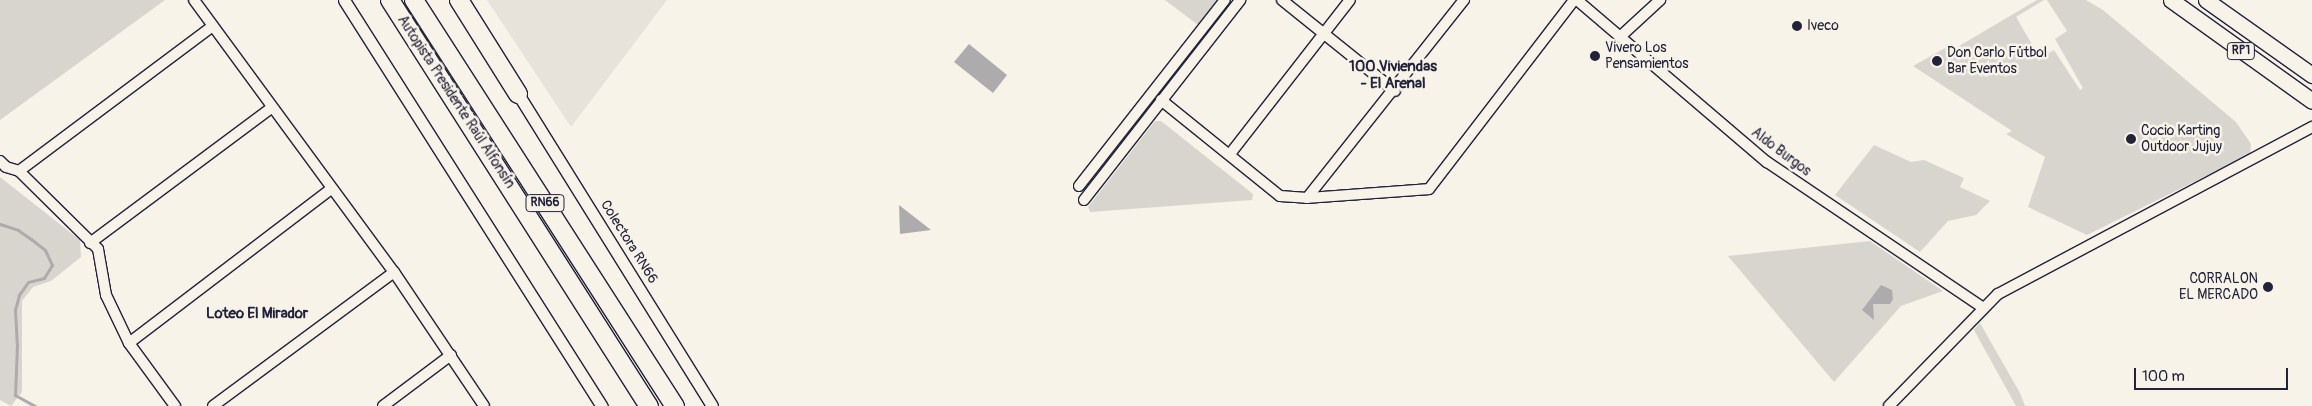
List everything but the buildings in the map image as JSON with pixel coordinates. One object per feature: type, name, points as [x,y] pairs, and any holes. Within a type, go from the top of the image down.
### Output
[{"type":"highway","name":"Autopista Presidente Raúl Alfonsín","points":[[390,0],[649,406]]},
{"type":"highway","name":"Autopista Presidente Raúl Alfonsín","points":[[414,0],[675,406]]},
{"type":"highway","points":[[459,0],[518,94]]},
{"type":"main road","name":"RP1","points":[[2171,0],[2312,101]]},
{"type":"main road","name":"RP1","points":[[2206,0],[2312,75]]},
{"type":"street","points":[[194,0],[271,108],[394,272],[484,406]]},
{"type":"street","points":[[344,0],[602,406]]},
{"type":"street","points":[[1079,186],[1224,0]]},
{"type":"street","points":[[1084,200],[1240,0]]},
{"type":"street","points":[[1282,0],[1395,91]]},
{"type":"street","points":[[1230,154],[1350,0]]},
{"type":"street","points":[[1307,198],[1395,91],[1464,0]]},
{"type":"street","points":[[1161,100],[1280,196],[1307,198],[1429,189],[1576,0]]},
{"type":"street","name":"Aldo Burgos","points":[[1576,0],[1622,35],[1767,162],[1982,307]]},
{"type":"street","points":[[1622,35],[1660,0]]},
{"type":"street","points":[[19,171],[213,26]]},
{"type":"street","name":"Colectora RN66","points":[[518,94],[712,406]]},
{"type":"street","points":[[90,243],[271,108]]},
{"type":"street","points":[[1889,406],[1982,307],[1998,294],[2312,127]]},
{"type":"street","points":[[0,161],[6,167],[19,171],[98,249],[106,295],[129,343],[175,406]]},
{"type":"street","points":[[129,343],[331,189]]},
{"type":"street","points":[[213,406],[394,272]]},
{"type":"street","points":[[383,406],[451,355]]},
{"type":"shaded area","points":[[0,0],[165,0],[0,120]]},
{"type":"shaded area","points":[[487,0],[667,0],[571,127]]},
{"type":"shaded area","points":[[1165,0],[1218,0],[1198,25]]},
{"type":"shaded area","name":"Cocio Karting Outdoor Jujuy","points":[[2037,0],[2044,0],[2016,17],[2040,58],[2054,50],[2080,90],[2083,88],[2055,39],[2067,31],[2047,0],[2086,0],[2103,10],[2236,122],[2251,144],[2250,154],[2087,235],[2028,207],[2045,157],[2006,134],[2012,131],[1913,66],[1945,48],[1949,52]]},
{"type":"shaded area","points":[[969,44],[1007,75],[993,93],[954,62]]},
{"type":"shaded area","points":[[1155,121],[1161,121],[1253,194],[1252,200],[1090,212],[1088,207]]},
{"type":"shaded area","points":[[1874,145],[1911,162],[1924,160],[1964,178],[1960,187],[1990,201],[1976,215],[1948,221],[1920,252],[1835,195]]},
{"type":"shaded area","points":[[0,177],[80,240],[81,257],[51,281],[33,287],[22,301],[22,392],[11,406],[0,400]]},
{"type":"shaded area","points":[[899,205],[931,230],[900,234]]},
{"type":"shaded area","points":[[1870,241],[1943,291],[1901,306],[1834,382],[1728,256]]},
{"type":"shaded area","points":[[1881,285],[1892,290],[1893,299],[1890,304],[1873,304],[1874,320],[1862,310]]},
{"type":"shaded area","points":[[1980,323],[2020,393],[2025,406],[2016,406],[1974,330]]},
{"type":"waterway","points":[[0,224],[18,230],[45,250],[52,265],[44,278],[28,282],[19,295],[15,310],[17,344],[15,395],[35,406]]},
{"type":"place","name":"Iveco","points":[[1797,26]]},
{"type":"place","name":"Vivero Los Pensamientos","points":[[1595,56]]},
{"type":"place","name":"Don Carlo Fútbol Bar Eventos","points":[[1937,61]]},
{"type":"place","name":"Cocio Karting Outdoor Jujuy","points":[[2131,139]]},
{"type":"place","name":"CORRALON EL MERCADO","points":[[2268,287]]},
{"type":"district","name":"100 Viviendas - El Arenal","points":[[1393,74]]},
{"type":"district","name":"Loteo El Mirador","points":[[257,314]]}]
